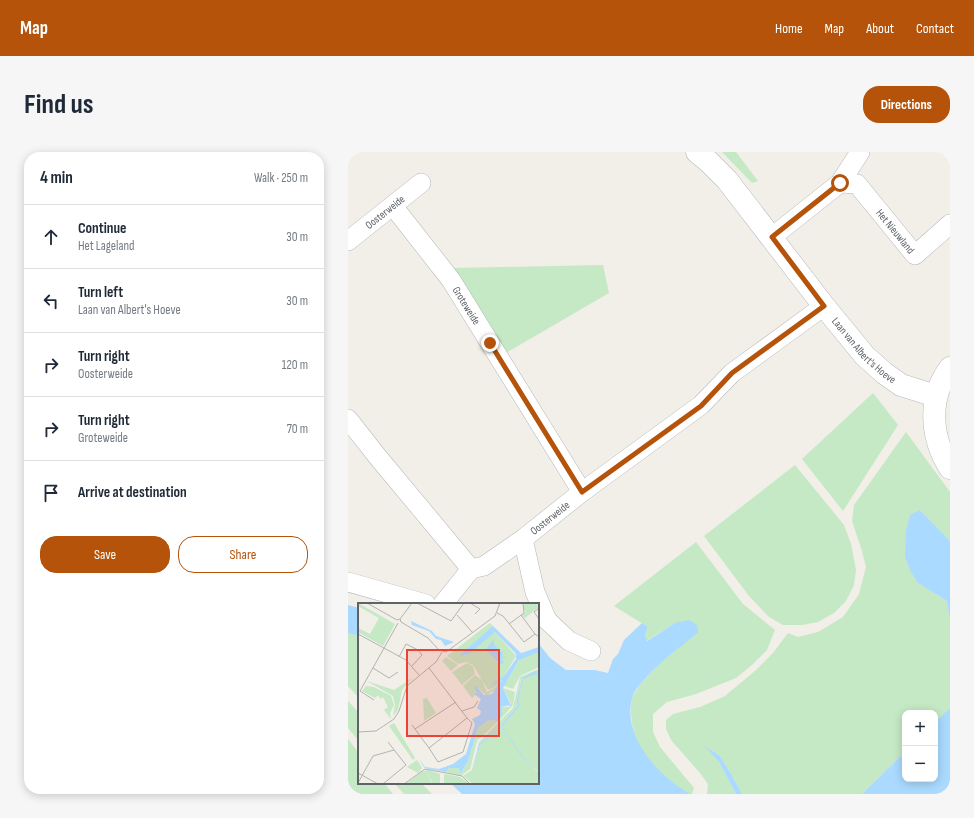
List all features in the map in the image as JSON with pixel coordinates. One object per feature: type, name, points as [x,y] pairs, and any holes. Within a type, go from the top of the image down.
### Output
[{"type":"street","name":"Laan van Albert's Hoeve","points":[[697,152],[727,180],[824,306],[865,356],[891,379],[901,385],[936,396]]},
{"type":"street","points":[[772,237],[840,183],[860,152]]},
{"type":"street","name":"Oosterweide","points":[[348,241],[422,183]]},
{"type":"street","name":"Het Nieuwland","points":[[840,183],[857,184],[915,255],[950,224]]},
{"type":"street","name":"Groteweide","points":[[393,206],[451,280],[582,492]]},
{"type":"street","name":"Oosterweide","points":[[471,569],[484,566],[523,539],[582,492],[701,406],[732,373],[824,306]]},
{"type":"street","points":[[950,368],[941,383],[936,396],[934,418],[935,435],[939,448],[950,468]]},
{"type":"street","points":[[348,419],[471,569],[443,603]]},
{"type":"street","name":"Oosterweide","points":[[523,539],[535,592],[548,620],[569,641],[591,651]]},
{"type":"street","points":[[348,582],[422,603]]},
{"type":"green space","points":[[722,152],[736,152],[758,181],[752,183]]},
{"type":"green space","points":[[603,265],[609,293],[504,354],[452,268]]},
{"type":"green space","points":[[873,393],[898,425],[843,511],[802,459]]},
{"type":"green space","points":[[906,432],[950,492],[950,541],[920,510],[918,583],[947,601],[950,617],[950,708],[938,719],[938,710],[902,710],[902,755],[862,794],[742,794],[719,755],[707,747],[719,762],[736,794],[707,794],[708,784],[671,740],[666,729],[666,720],[673,714],[700,707],[725,696],[756,670],[773,653],[788,633],[798,637],[818,632],[843,617],[859,594],[866,567],[852,521],[854,505]]},
{"type":"green space","points":[[795,465],[844,525],[851,544],[856,570],[854,585],[846,601],[834,613],[818,622],[802,625],[783,625],[769,617],[749,596],[704,536]]},
{"type":"green space","points":[[696,542],[743,604],[775,630],[767,650],[736,678],[696,694],[667,702],[653,714],[653,732],[660,747],[694,788],[692,794],[690,794],[665,777],[650,761],[639,744],[633,730],[631,708],[634,693],[649,674],[664,659],[698,633],[675,623],[646,641],[645,635],[648,627],[614,606]]},
{"type":"green space","points":[[348,633],[358,636],[358,697],[348,686]]},
{"type":"green space","points":[[348,701],[358,712],[358,740],[348,728]]},
{"type":"green space","points":[[348,739],[358,752],[358,784],[385,784],[393,794],[348,794]]},
{"type":"green space","points":[[395,784],[422,784],[432,794],[404,794]]},
{"type":"water","points":[[920,510],[950,541],[950,617],[947,601],[918,583],[910,570],[905,557],[906,531],[910,515]]},
{"type":"water","points":[[348,605],[358,608],[358,636],[348,633]]},
{"type":"water","points":[[689,620],[697,625],[698,633],[649,674],[634,693],[630,708],[636,738],[644,752],[654,765],[666,776],[690,794],[462,794],[451,784],[539,784],[539,644],[550,658],[566,670],[595,670],[608,673],[613,659],[618,654],[624,640],[642,623],[648,627],[645,635],[647,641],[675,623]]},
{"type":"water","points":[[950,708],[950,794],[862,794],[902,755],[902,782],[938,782],[938,719]]},
{"type":"water","points":[[705,746],[719,755],[742,794],[736,794],[719,762]]},
{"type":"route","points":[[490,343],[582,492],[701,406],[732,373],[824,306],[772,237],[840,183]]}]
